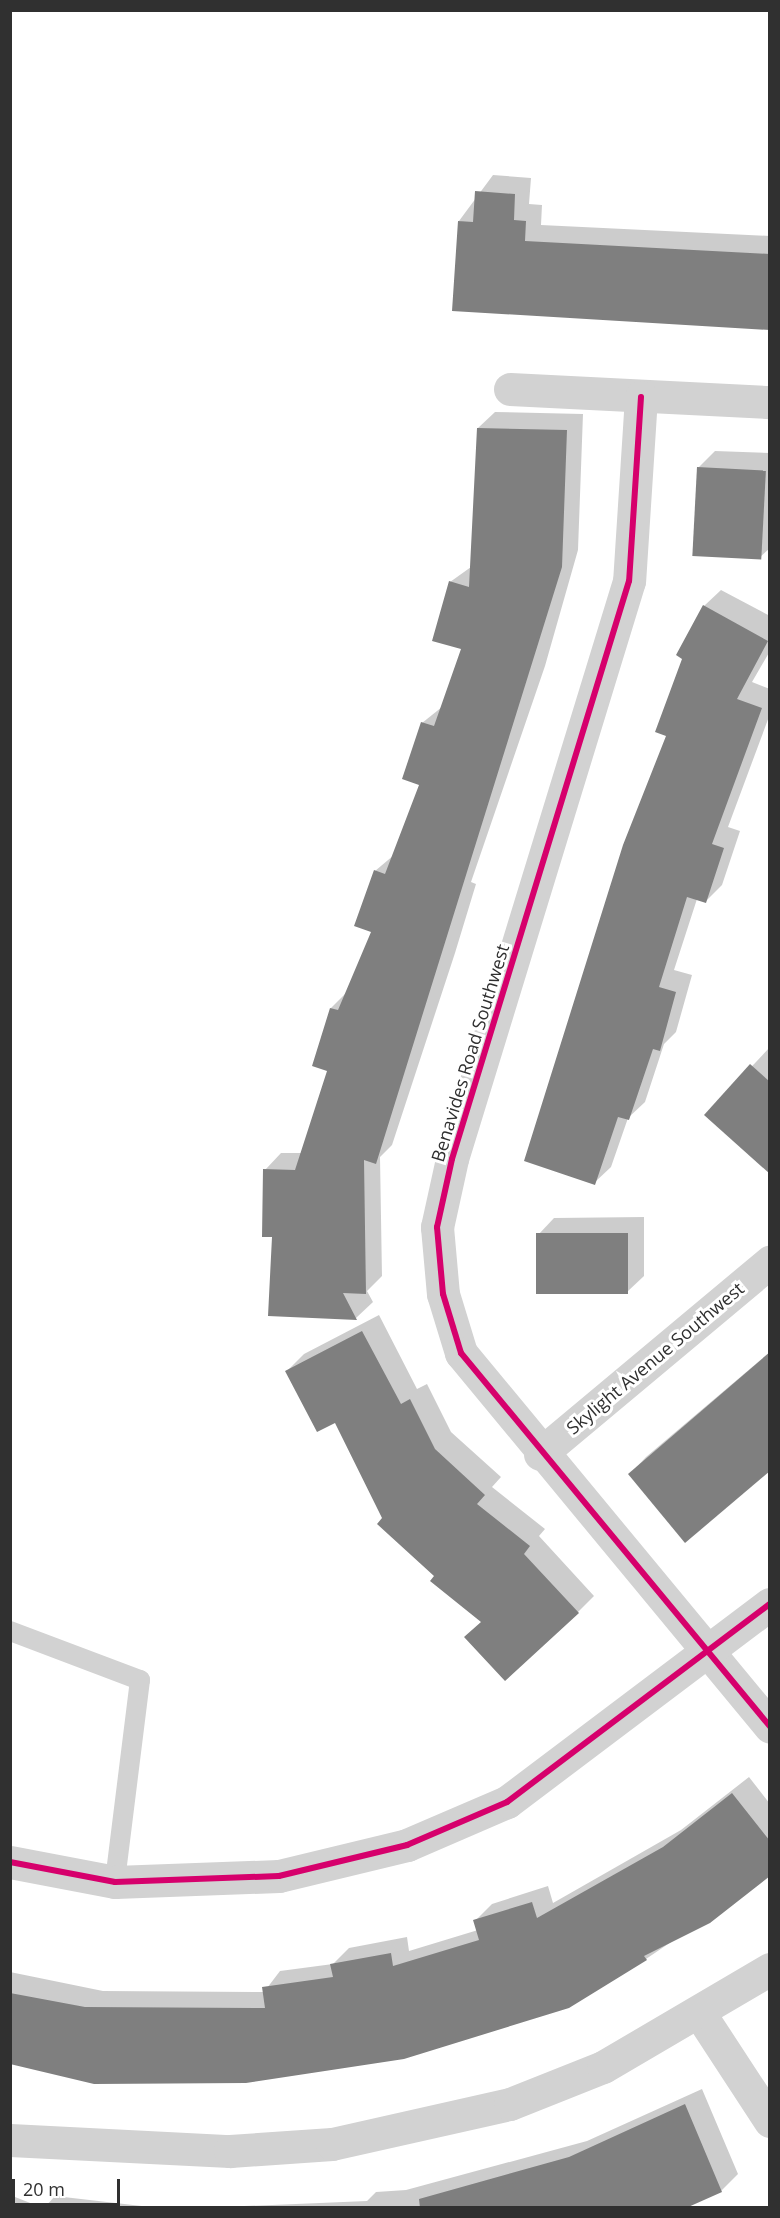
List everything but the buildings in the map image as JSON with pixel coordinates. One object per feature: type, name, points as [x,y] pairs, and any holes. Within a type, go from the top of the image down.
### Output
[{"type":"street","points":[[510,389],[770,402]]},
{"type":"street","name":"Benavides Road Southwest","points":[[641,397],[629,581],[452,1159],[437,1227],[443,1294],[461,1353],[540,1454],[770,1727]]},
{"type":"street","name":"Skylight Avenue Southwest","points":[[540,1454],[770,1262]]},
{"type":"street","points":[[10,1862],[115,1882],[279,1876],[407,1845],[507,1802],[709,1654],[770,1604]]},
{"type":"street","points":[[10,2140],[230,2151],[332,2144],[510,2104],[603,2067],[700,2014],[770,1969]]},
{"type":"street","points":[[700,2014],[770,2121]]},
{"type":"lane","points":[[10,1631],[140,1680],[115,1882]]},
{"type":"cycle path","points":[[641,397],[629,581],[452,1159],[437,1227],[443,1294],[461,1353],[770,1727]]},
{"type":"cycle path","points":[[10,1862],[115,1882],[279,1876],[407,1845],[507,1802],[770,1604]]}]
